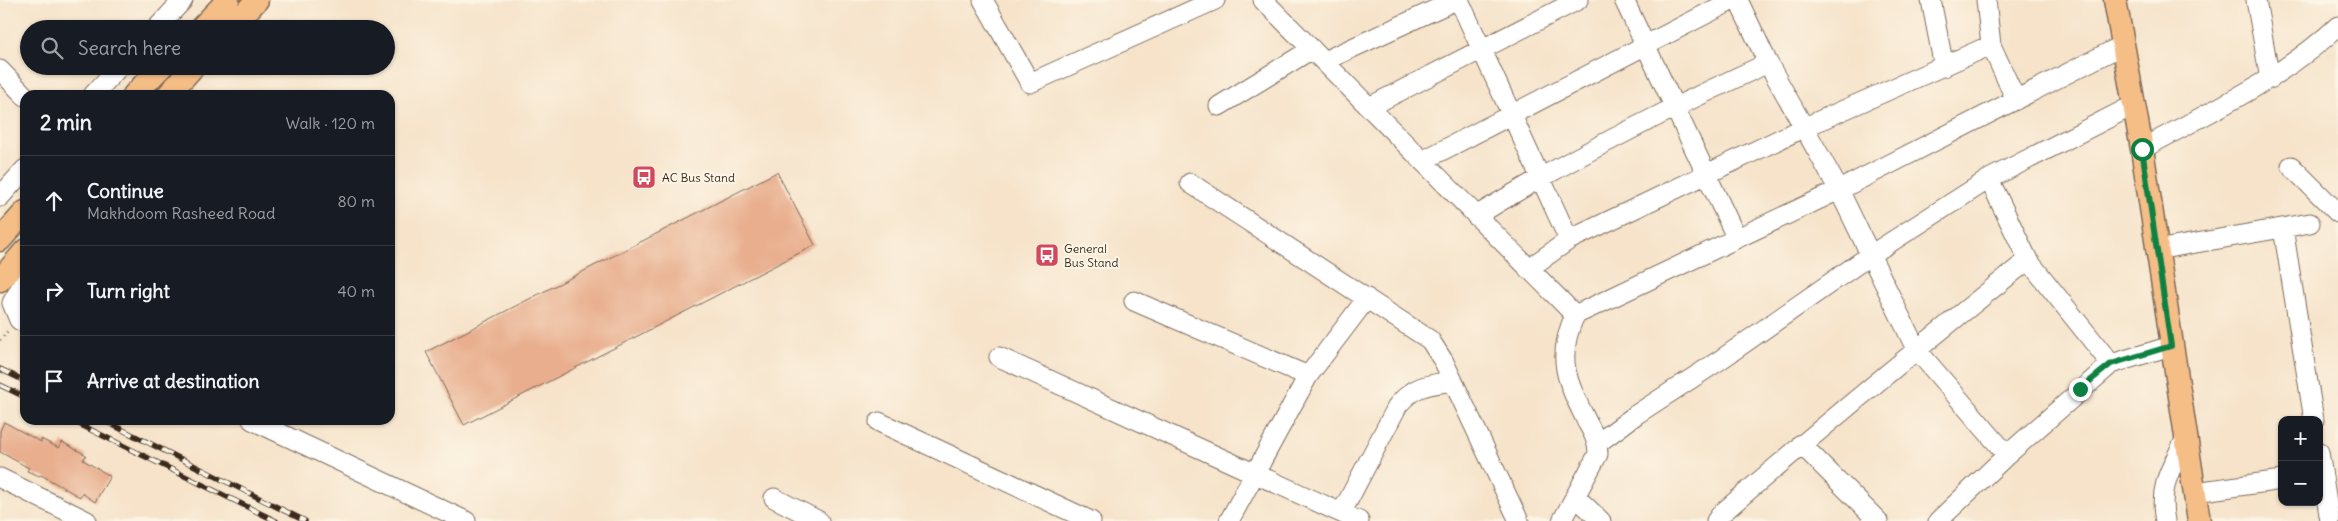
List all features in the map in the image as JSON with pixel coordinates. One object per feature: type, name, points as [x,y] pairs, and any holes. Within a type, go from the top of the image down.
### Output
[{"type":"main road","points":[[209,20],[228,0]]},
{"type":"main road","points":[[238,20],[257,0]]},
{"type":"main road","points":[[2115,0],[2142,149],[2199,521]]},
{"type":"main road","points":[[139,90],[153,75]]},
{"type":"main road","points":[[172,90],[186,75]]},
{"type":"main road","points":[[0,240],[20,218]]},
{"type":"main road","points":[[0,280],[20,257]]},
{"type":"street","points":[[164,20],[183,0]]},
{"type":"street","points":[[984,0],[1030,83],[1215,0]]},
{"type":"street","points":[[1263,0],[1575,315]]},
{"type":"street","points":[[1219,106],[1318,55],[1458,0],[1569,240]]},
{"type":"street","points":[[1369,107],[1578,0]]},
{"type":"street","points":[[1624,0],[1736,238]]},
{"type":"street","points":[[1422,161],[1645,44],[1734,0]]},
{"type":"street","points":[[1738,0],[1768,63],[1839,190],[1869,256],[1916,349],[2007,455]]},
{"type":"street","points":[[1931,0],[1944,67]]},
{"type":"street","points":[[1986,0],[1991,44],[2016,100]]},
{"type":"street","points":[[2256,0],[2270,78]]},
{"type":"street","points":[[2142,149],[2270,78],[2316,47],[2338,26]]},
{"type":"street","points":[[1528,269],[1569,240],[1805,127],[1944,67],[1991,44]]},
{"type":"street","points":[[1562,521],[1594,465],[1598,454],[1598,443],[1568,384],[1564,368],[1563,350],[1566,333],[1575,315],[1839,190],[2123,45]]},
{"type":"street","points":[[1476,216],[1540,177],[1674,106],[1768,63]]},
{"type":"street","points":[[0,70],[20,91]]},
{"type":"street","points":[[98,90],[112,75]]},
{"type":"street","points":[[1598,443],[1869,256],[1990,179],[2134,106]]},
{"type":"street","points":[[2291,166],[2338,213]]},
{"type":"street","points":[[0,197],[20,175]]},
{"type":"street","points":[[1990,179],[2028,260],[2111,364]]},
{"type":"street","points":[[1190,183],[1430,340],[1444,362],[1519,521]]},
{"type":"street","points":[[2156,250],[2310,223]]},
{"type":"street","points":[[2283,228],[2313,416]]},
{"type":"street","points":[[1716,521],[1721,514],[1801,444],[2028,260]]},
{"type":"street","points":[[20,289],[12,303],[20,320]]},
{"type":"street","points":[[1229,521],[1308,376],[1367,298]]},
{"type":"street","points":[[1134,301],[1308,376]]},
{"type":"street","points":[[1938,521],[2007,455],[2111,364],[2171,346]]},
{"type":"street","points":[[999,357],[1359,521]]},
{"type":"street","points":[[1342,512],[1398,406],[1407,395],[1425,385],[1452,381]]},
{"type":"street","points":[[879,422],[1091,521]]},
{"type":"street","points":[[263,425],[466,521]]},
{"type":"street","points":[[2165,521],[2162,492],[2168,474],[2186,438]]},
{"type":"street","points":[[1801,444],[1878,521]]},
{"type":"street","points":[[2322,461],[2327,474],[2330,521]]},
{"type":"street","points":[[0,478],[57,515],[87,521]]},
{"type":"street","points":[[2195,492],[2278,481]]},
{"type":"street","points":[[1575,496],[1601,521]]},
{"type":"street","points":[[774,498],[819,521]]},
{"type":"building","points":[[777,172],[815,245],[464,425],[426,352]]},
{"type":"building","points":[[4,422],[41,442],[41,439],[59,448],[62,442],[86,455],[83,460],[110,476],[95,502],[82,493],[80,497],[41,475],[27,471],[29,468],[0,452],[0,431]]},
{"type":"railway","points":[[0,369],[20,379]]},
{"type":"railway","points":[[0,385],[20,395]]},
{"type":"railway","points":[[81,425],[276,521]]},
{"type":"railway","points":[[113,425],[305,521]]},
{"type":"place","name":"AC Bus Stand","points":[[644,177]]},
{"type":"place","name":"General Bus Stand","points":[[1047,255]]},
{"type":"route","points":[[2080,389],[2111,364],[2171,346],[2142,149]]}]
